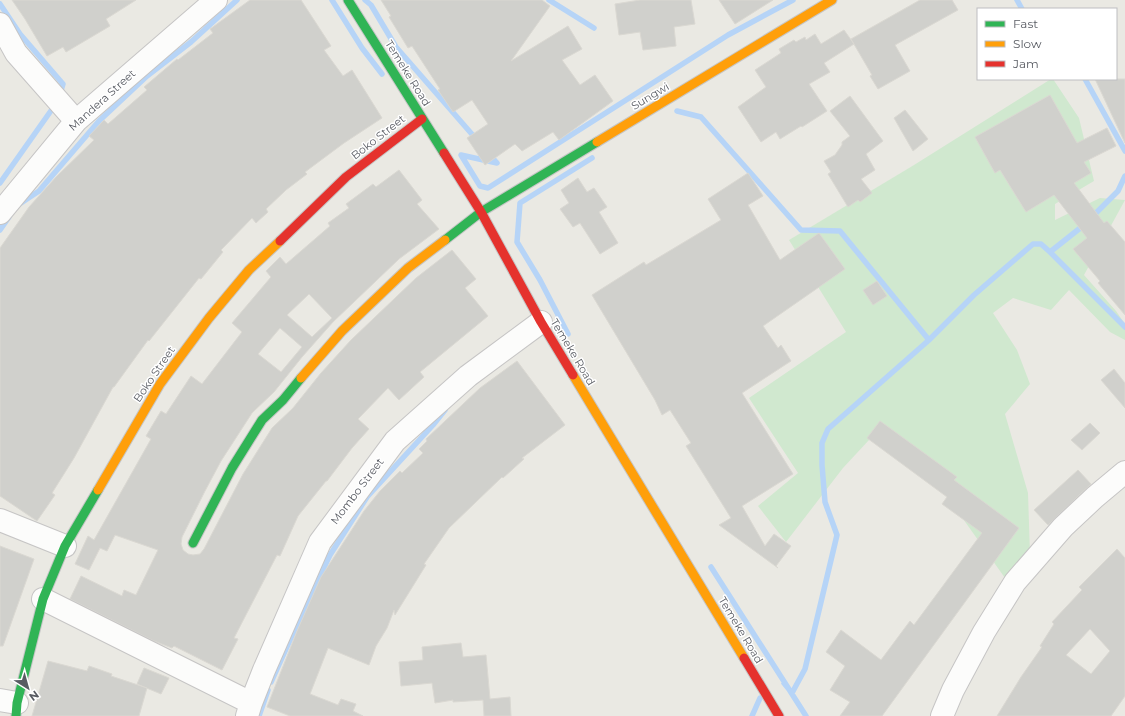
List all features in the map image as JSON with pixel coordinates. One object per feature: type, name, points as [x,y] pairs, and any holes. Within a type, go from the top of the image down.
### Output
[{"type":"street","name":"Mandera Street","points":[[0,213],[76,121],[216,0]]},
{"type":"street","name":"Temeke Road","points":[[348,0],[481,212],[541,322],[779,716]]},
{"type":"street","name":"Sungwi","points":[[194,543],[232,468],[262,420],[283,400],[311,365],[342,331],[408,268],[481,212],[832,0]]},
{"type":"street","points":[[0,24],[8,56],[76,121]]},
{"type":"street","name":"Boko Street","points":[[11,706],[43,599],[65,546],[160,384],[209,318],[249,270],[346,177],[422,119]]},
{"type":"street","name":"Mombo Street","points":[[249,710],[320,542],[395,441],[468,376],[541,322]]},
{"type":"street","points":[[942,716],[953,690],[984,632],[1016,582],[1063,527],[1095,497],[1125,472]]},
{"type":"street","points":[[0,520],[65,546]]},
{"type":"street","points":[[43,599],[249,710]]},
{"type":"green space","points":[[1049,80],[1054,80],[1079,118],[1094,181],[1055,204],[1055,220],[1100,198],[1125,200],[1084,275],[1116,311],[1125,324],[1125,340],[1110,332],[1069,290],[1051,310],[1013,298],[993,313],[1017,350],[1030,384],[1005,414],[1028,493],[1030,554],[1005,578],[912,447],[882,426],[843,468],[786,542],[758,506],[798,473],[749,398],[846,332],[789,240],[914,165]]},
{"type":"building","points":[[12,0],[136,0],[106,19],[110,26],[66,52],[63,47],[47,56]]},
{"type":"building","points":[[250,0],[301,0],[331,46],[324,50],[343,76],[352,70],[382,118],[344,143],[305,172],[307,174],[286,190],[266,209],[268,212],[256,223],[252,218],[221,250],[223,252],[201,279],[199,278],[149,341],[148,340],[113,387],[74,458],[52,493],[55,495],[37,521],[0,496],[0,248],[29,207],[56,177],[94,140],[89,136],[104,120],[108,124],[147,90],[144,87],[177,59],[178,60],[213,33],[210,29]]},
{"type":"building","points":[[381,0],[542,0],[550,6],[511,61],[568,26],[582,49],[562,60],[580,85],[595,75],[613,101],[559,140],[553,132],[522,151],[515,144],[485,165],[467,138],[488,124],[472,100],[453,112],[412,46],[408,48],[389,17],[391,16]]},
{"type":"building","points":[[640,0],[691,0],[695,24],[674,27],[676,46],[643,50],[640,32],[619,35],[615,4]]},
{"type":"building","points":[[719,0],[773,0],[735,24]]},
{"type":"building","points":[[920,0],[952,0],[958,10],[895,45],[910,71],[878,89],[870,76],[872,75],[851,39]]},
{"type":"building","points":[[844,30],[854,44],[824,63],[830,72],[809,84],[827,111],[780,139],[776,132],[761,142],[738,107],[766,87],[755,70],[781,53],[779,49],[794,40],[796,42],[805,37],[806,40],[815,34],[821,44]]},
{"type":"building","points":[[1125,79],[1125,143],[1095,80]]},
{"type":"building","points":[[1050,95],[1077,143],[1107,128],[1116,146],[1084,162],[1091,173],[1074,183],[1104,223],[1107,221],[1125,242],[1125,315],[1098,283],[1100,281],[1073,249],[1087,238],[1054,195],[1026,212],[1000,170],[995,173],[975,137]]},
{"type":"building","points":[[850,96],[883,141],[866,154],[875,170],[861,179],[872,193],[860,202],[858,200],[848,207],[828,174],[831,172],[824,161],[835,155],[842,145],[842,142],[850,136],[830,111]]},
{"type":"building","points":[[905,110],[928,139],[913,151],[894,118]]},
{"type":"building","points":[[399,170],[422,200],[417,204],[439,229],[399,259],[333,322],[274,392],[252,413],[221,461],[205,491],[182,537],[181,544],[183,550],[188,554],[193,555],[200,554],[204,549],[243,474],[272,428],[293,408],[321,373],[351,340],[416,278],[452,250],[476,279],[465,288],[488,316],[420,372],[424,377],[399,400],[388,388],[358,419],[369,429],[298,516],[280,556],[277,555],[234,638],[238,639],[222,670],[174,646],[172,648],[154,641],[70,599],[81,576],[122,596],[124,590],[136,595],[158,550],[115,535],[107,551],[100,548],[89,570],[75,564],[88,536],[94,540],[151,439],[146,436],[161,411],[166,414],[191,376],[202,384],[242,332],[232,323],[271,277],[266,271],[280,257],[286,264],[330,226],[328,223],[349,208],[346,204],[373,184],[376,187]],"holes":[[[309,294],[332,318],[312,337],[287,315]],[[280,328],[302,347],[281,372],[258,354]]]},
{"type":"building","points":[[748,173],[763,196],[748,205],[780,260],[819,233],[845,269],[763,326],[778,348],[781,345],[791,361],[742,393],[793,474],[742,506],[765,546],[774,534],[791,546],[776,566],[778,568],[719,525],[731,518],[686,446],[691,443],[670,410],[662,415],[655,400],[592,295],[644,262],[646,265],[721,220],[708,199]]},
{"type":"building","points":[[578,178],[587,192],[594,188],[607,207],[599,212],[618,243],[600,254],[580,223],[573,227],[560,209],[569,203],[561,190]]},
{"type":"building","points":[[877,281],[887,296],[873,305],[863,290]]},
{"type":"building","points":[[517,361],[565,425],[522,458],[524,459],[503,478],[502,477],[449,528],[424,564],[426,565],[395,615],[394,610],[387,628],[376,646],[369,665],[328,648],[310,694],[338,705],[341,699],[356,704],[353,711],[363,716],[290,716],[267,707],[297,631],[321,577],[364,511],[380,491],[400,471],[402,473],[423,453],[419,449],[427,441],[426,439],[480,388]]},
{"type":"building","points":[[1114,369],[1125,383],[1125,408],[1101,380]]},
{"type":"building","points":[[880,421],[957,477],[954,480],[1019,528],[882,716],[840,716],[850,702],[830,690],[845,666],[826,652],[841,630],[881,660],[910,621],[914,625],[982,533],[942,504],[947,497],[867,438]]},
{"type":"building","points":[[1090,423],[1100,433],[1082,450],[1071,440]]},
{"type":"building","points":[[1078,470],[1091,484],[1048,525],[1034,510]]},
{"type":"building","points":[[0,546],[34,559],[3,646],[0,646]]},
{"type":"building","points":[[1117,549],[1125,558],[1125,696],[1111,716],[997,716],[1021,677],[1042,647],[1040,646],[1054,624],[1052,622],[1082,590],[1079,587]],"holes":[[[1090,629],[1110,651],[1091,674],[1066,655]]]},
{"type":"building","points":[[461,643],[463,657],[486,655],[490,699],[510,697],[511,716],[484,716],[483,700],[453,702],[453,700],[435,703],[432,683],[401,686],[399,662],[423,660],[422,647]]},
{"type":"building","points":[[48,661],[87,671],[89,666],[112,674],[111,676],[147,688],[139,716],[32,716]]},
{"type":"building","points":[[144,668],[169,678],[161,694],[137,684]]},
{"type":"waterway","points":[[18,205],[39,191],[99,121],[147,76],[191,42],[237,0]]},
{"type":"waterway","points":[[332,0],[362,48],[382,74]]},
{"type":"waterway","points":[[365,0],[371,5],[396,47],[477,140]]},
{"type":"waterway","points":[[549,0],[594,28]]},
{"type":"waterway","points":[[489,154],[497,163],[461,155],[480,186],[488,188],[728,35],[793,0]]},
{"type":"waterway","points":[[1017,0],[1021,8]]},
{"type":"waterway","points":[[0,4],[20,34],[63,84],[60,94]]},
{"type":"waterway","points":[[1086,80],[1125,151]]},
{"type":"waterway","points":[[0,183],[55,105]]},
{"type":"waterway","points":[[677,111],[701,117],[801,230],[840,231],[929,340]]},
{"type":"waterway","points":[[568,334],[540,280],[517,242],[520,203],[592,158]]},
{"type":"waterway","points":[[1092,217],[1118,191],[1125,176]]},
{"type":"waterway","points":[[0,230],[9,217]]},
{"type":"waterway","points":[[1050,252],[1084,225]]},
{"type":"waterway","points":[[784,683],[792,693],[805,669],[837,535],[825,502],[822,443],[828,429],[929,340],[974,295],[1033,244],[1041,244],[1050,252],[1125,327]]},
{"type":"waterway","points":[[271,682],[330,555],[367,497],[445,410]]},
{"type":"waterway","points":[[711,567],[806,716]]},
{"type":"waterway","points":[[259,716],[268,690]]},
{"type":"waterway","points":[[752,716],[760,698]]},
{"type":"traffic: fast","points":[[348,0],[444,153]]},
{"type":"traffic: fast","points":[[445,240],[481,212],[597,142]]},
{"type":"traffic: fast","points":[[193,543],[232,468],[262,420],[283,400],[301,378]]},
{"type":"traffic: fast","points":[[16,716],[17,703],[43,599],[65,546],[98,490]]},
{"type":"traffic: slow","points":[[597,142],[832,0]]},
{"type":"traffic: slow","points":[[301,378],[342,331],[408,268],[445,240]]},
{"type":"traffic: slow","points":[[98,490],[160,384],[209,318],[249,270],[280,241]]},
{"type":"traffic: slow","points":[[573,375],[744,658]]},
{"type":"traffic: jam","points":[[280,241],[346,177],[422,119]]},
{"type":"traffic: jam","points":[[444,153],[481,212],[541,322],[573,375]]},
{"type":"traffic: jam","points":[[744,658],[779,716]]}]
